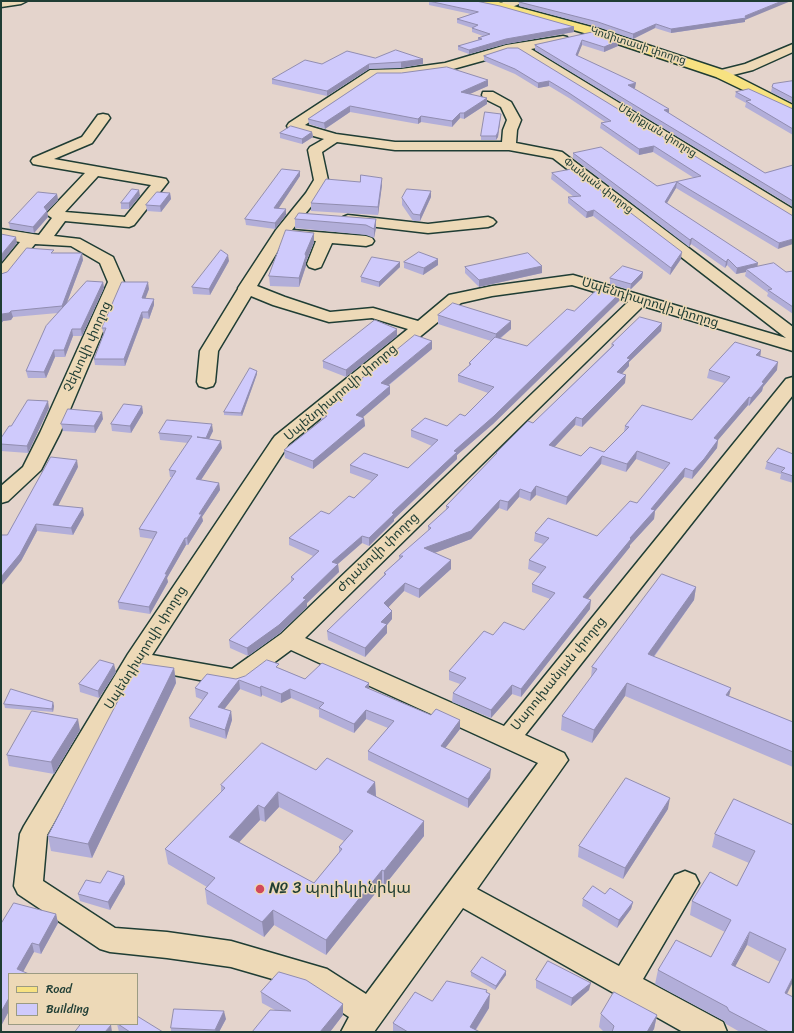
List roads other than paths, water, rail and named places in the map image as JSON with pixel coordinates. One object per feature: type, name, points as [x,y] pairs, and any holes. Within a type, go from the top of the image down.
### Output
[{"type":"main road","name":"Կոմիտասի փողոց","points":[[477,1],[502,6],[597,32],[721,74],[793,110]]},
{"type":"street","points":[[502,6],[517,1]]},
{"type":"street","points":[[520,47],[553,42],[597,32]]},
{"type":"street","name":"Փանյան փողոց","points":[[520,47],[506,49],[446,67],[401,73],[374,73],[294,126],[335,138],[395,146],[509,146],[557,155],[793,335]]},
{"type":"street","name":"Մելիքյան փողոց","points":[[520,47],[793,216]]},
{"type":"street","points":[[721,74],[750,67],[793,48]]},
{"type":"street","points":[[488,95],[506,105],[514,120],[510,130],[509,146]]},
{"type":"street","points":[[95,171],[54,214],[61,216],[129,222],[161,182],[38,161],[87,140],[103,118]]},
{"type":"street","points":[[206,382],[209,351],[246,288],[281,233],[313,195],[321,180],[315,150],[335,138]]},
{"type":"street","points":[[1,275],[61,216]]},
{"type":"street","points":[[296,216],[316,218]]},
{"type":"street","points":[[337,219],[367,220],[420,228],[451,227],[488,222]]},
{"type":"street","points":[[451,227],[470,242]]},
{"type":"street","points":[[281,233],[366,241]]},
{"type":"street","name":"Չեխովի փողոց","points":[[1,234],[74,242],[107,260],[116,282],[50,432],[31,470],[1,497]]},
{"type":"street","points":[[315,264],[326,237]]},
{"type":"street","name":"Սպենդիարովի փողոց","points":[[363,1023],[316,978],[230,954],[167,945],[110,940],[28,886],[34,834],[136,660],[282,440],[455,299],[492,291],[573,280],[793,346]]},
{"type":"street","points":[[246,288],[279,301],[329,317],[373,313],[421,327]]},
{"type":"street","name":"Ժդանովի փողոց","points":[[136,660],[236,678],[289,640],[640,300]]},
{"type":"street","name":"Սարուխանյան փողոց","points":[[363,1023],[555,760],[508,738],[793,382]]},
{"type":"street","points":[[289,640],[508,738]]},
{"type":"street","points":[[624,984],[685,883]]},
{"type":"street","points":[[458,892],[712,1032]]},
{"type":"place","name":"№ 3 պոլիկլինիկա","points":[[260,889]]}]
